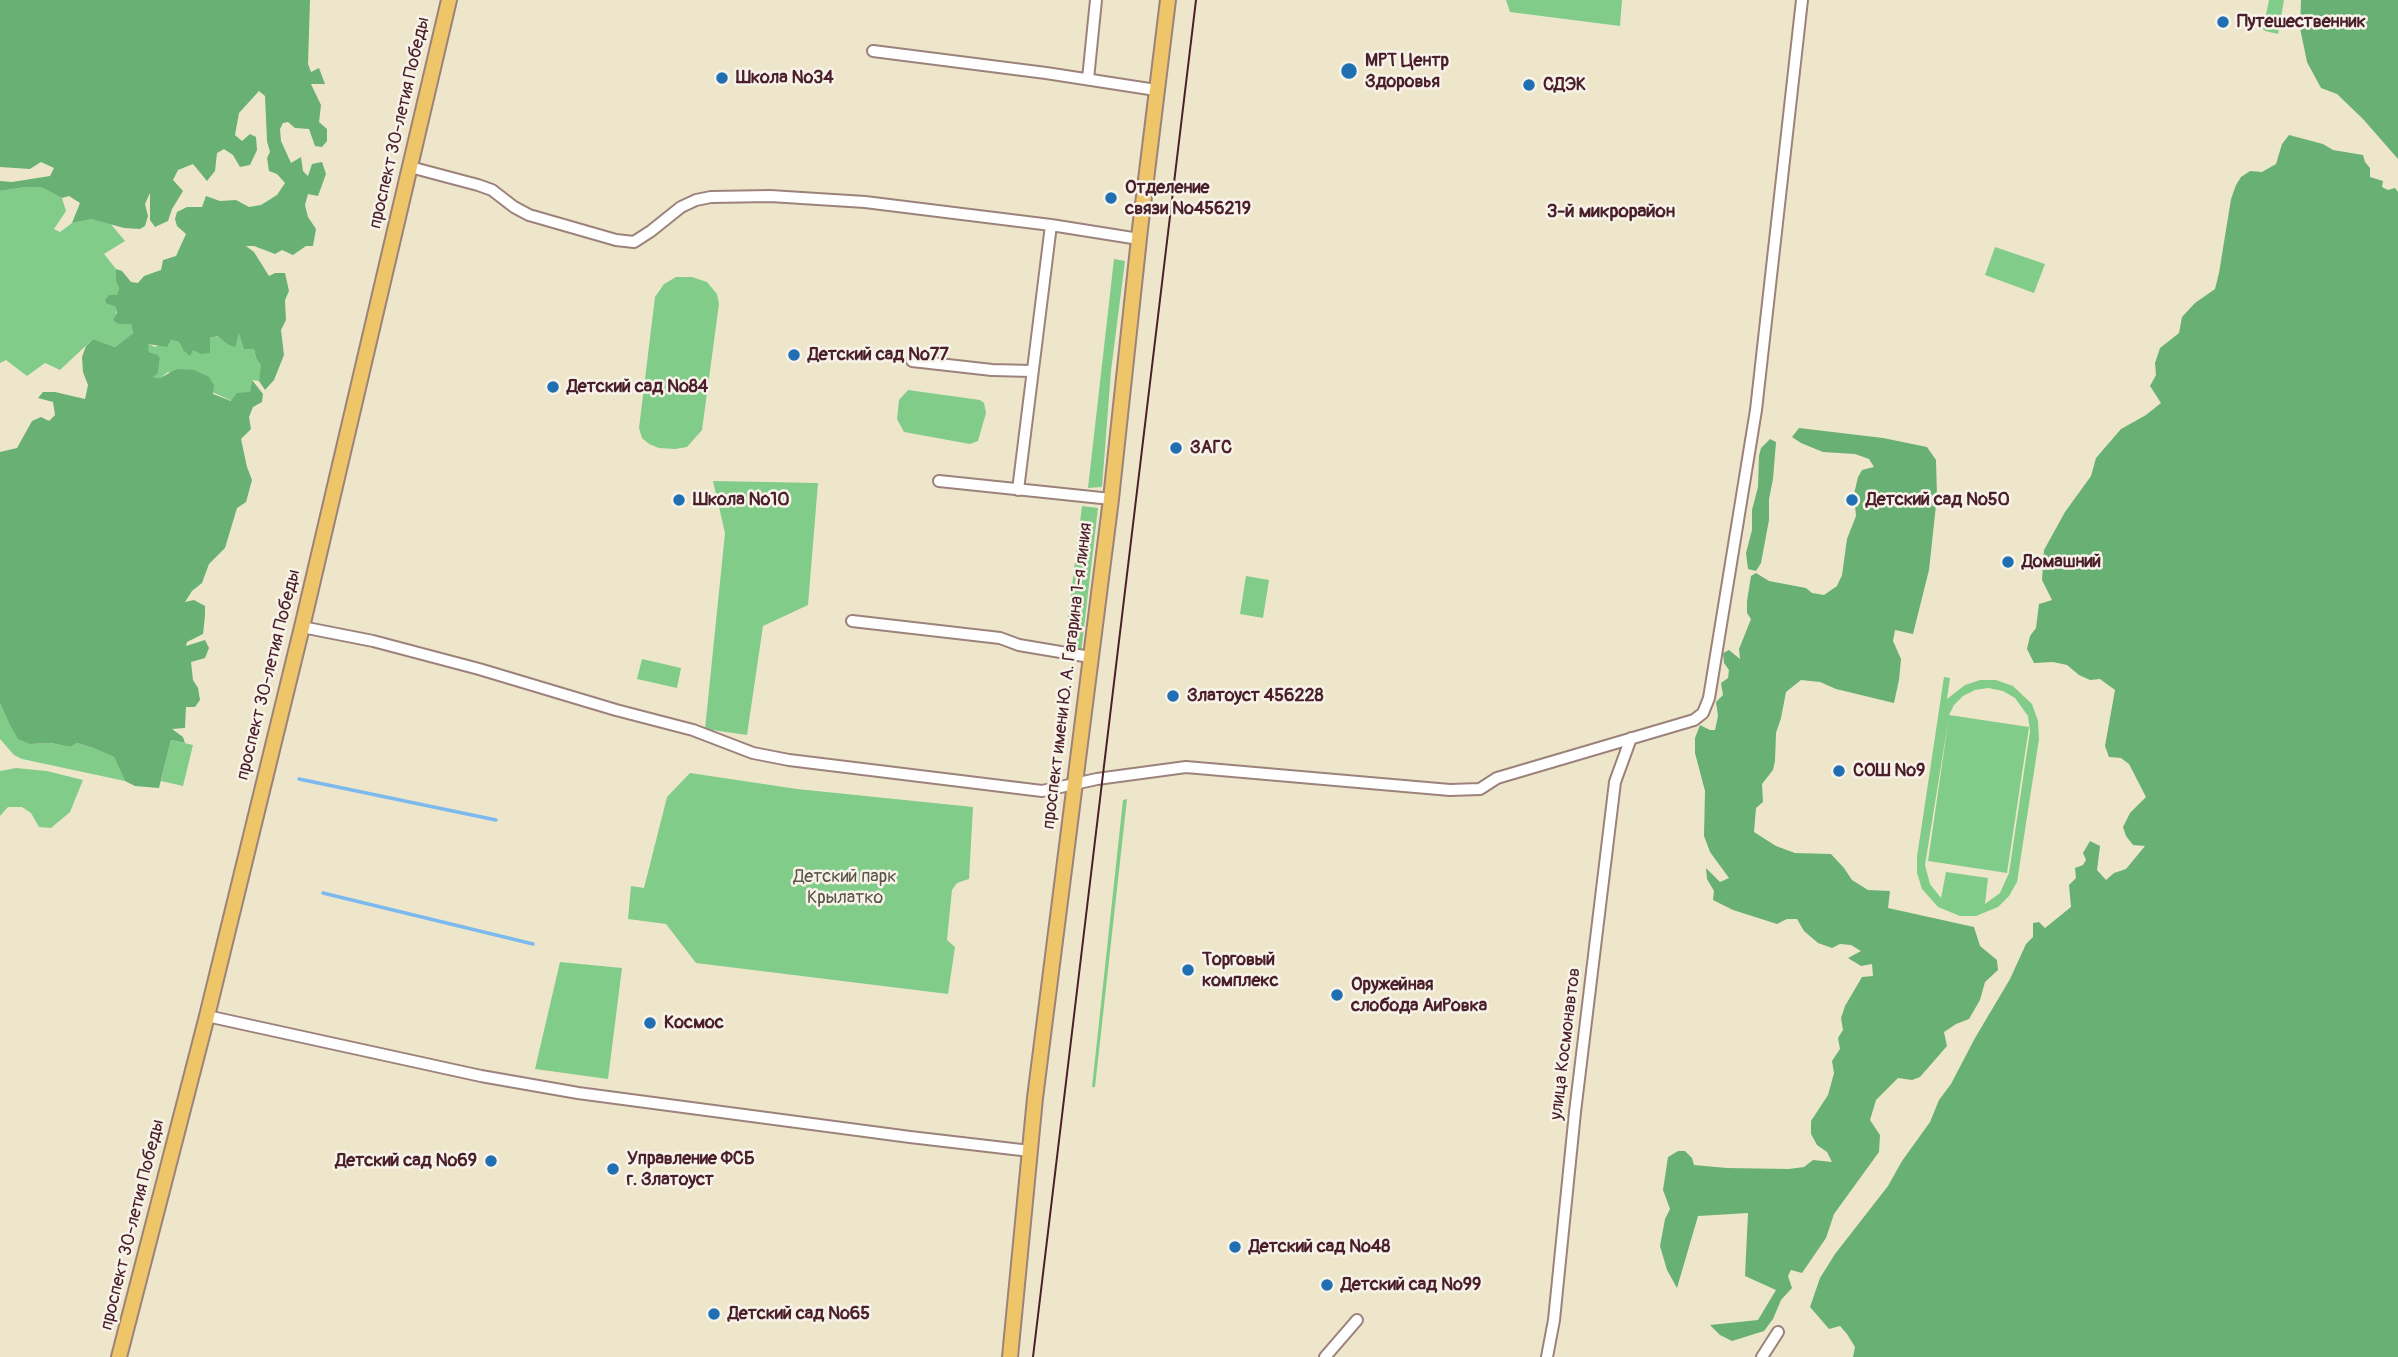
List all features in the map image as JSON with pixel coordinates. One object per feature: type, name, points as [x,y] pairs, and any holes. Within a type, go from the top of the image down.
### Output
[{"type":"main road","name":"проспект 30-летия Победы","points":[[119,1357],[207,1016],[302,627],[449,0]]},
{"type":"main road","name":"проспект имени Ю. А. Гагарина 1-я линия","points":[[1010,1357],[1030,1150],[1111,499],[1168,0]]},
{"type":"street","points":[[1088,79],[1096,0]]},
{"type":"street","points":[[302,627],[373,641],[479,669],[693,730],[753,753],[789,760],[1042,791],[1168,768],[1191,767],[1480,789],[1497,778],[1694,720],[1703,713],[1709,698],[1756,410],[1802,0]]},
{"type":"street","points":[[873,51],[1156,90]]},
{"type":"street","points":[[410,167],[492,190],[529,215],[616,240],[634,242],[681,207],[696,200],[711,197],[777,196],[865,202],[1139,239]]},
{"type":"street","points":[[1018,491],[1051,225]]},
{"type":"street","points":[[912,361],[992,370],[1032,371]]},
{"type":"street","points":[[939,481],[1111,499]]},
{"type":"street","points":[[852,621],[1000,638],[1019,645],[1090,657]]},
{"type":"street","name":"улица Космонавтов","points":[[1547,1357],[1554,1320],[1575,1112],[1615,782],[1631,738]]},
{"type":"street","points":[[207,1016],[481,1076],[578,1093],[1030,1150]]},
{"type":"street","points":[[1325,1357],[1357,1320]]},
{"type":"street","points":[[1762,1357],[1778,1332]]},
{"type":"green space","points":[[0,0],[310,0],[308,64],[311,72],[319,68],[325,84],[311,84],[321,105],[319,122],[327,129],[327,141],[322,147],[315,146],[309,129],[295,128],[288,122],[283,123],[280,129],[281,141],[291,163],[301,157],[303,171],[308,176],[312,164],[322,162],[326,174],[318,196],[308,194],[305,205],[308,217],[316,229],[313,246],[306,246],[293,255],[282,250],[275,254],[254,246],[246,246],[254,252],[269,276],[285,273],[289,291],[285,300],[286,320],[281,330],[284,355],[274,380],[265,390],[259,381],[261,365],[254,349],[244,349],[239,333],[235,347],[218,336],[210,338],[210,353],[201,354],[193,350],[190,356],[179,342],[171,340],[167,347],[148,344],[149,352],[158,355],[160,359],[158,373],[153,377],[160,378],[177,369],[194,370],[209,377],[214,385],[213,394],[231,401],[237,393],[250,392],[252,380],[263,394],[262,402],[253,407],[249,417],[251,429],[241,439],[252,480],[246,502],[237,508],[225,548],[209,564],[202,583],[192,591],[185,602],[194,600],[205,606],[203,634],[187,642],[186,646],[205,640],[209,648],[205,658],[191,662],[193,680],[200,700],[195,707],[186,707],[185,728],[172,729],[183,737],[185,743],[171,740],[159,788],[135,786],[125,781],[114,757],[93,748],[77,743],[70,747],[51,743],[30,744],[18,739],[7,719],[0,703],[0,452],[17,448],[32,421],[41,417],[49,421],[55,415],[53,402],[38,398],[43,392],[85,399],[88,385],[83,372],[82,357],[86,346],[93,339],[115,347],[133,333],[131,324],[118,324],[113,320],[117,313],[115,306],[107,304],[105,300],[109,295],[117,295],[119,288],[116,269],[122,271],[131,282],[138,283],[144,276],[161,270],[163,260],[176,256],[186,234],[177,226],[177,212],[187,207],[202,207],[206,196],[220,201],[236,200],[249,207],[261,205],[277,195],[285,183],[277,174],[269,171],[265,96],[259,91],[239,113],[235,135],[242,141],[250,134],[256,137],[257,150],[250,165],[240,167],[233,155],[224,149],[217,153],[215,171],[207,181],[193,164],[178,170],[173,180],[183,191],[168,221],[155,227],[150,220],[150,193],[145,204],[148,216],[145,226],[140,229],[124,228],[92,219],[72,223],[80,203],[69,196],[62,198],[41,187],[0,191],[0,181],[12,182],[50,176],[54,168],[41,162],[30,169],[0,167]]},
{"type":"green space","points":[[1506,0],[1622,0],[1620,26],[1510,12]]},
{"type":"green space","points":[[2269,0],[2284,0],[2278,34],[2263,29]]},
{"type":"green space","points":[[2301,0],[2398,0],[2398,159],[2337,94],[2321,88],[2307,62],[2300,28]]},
{"type":"green space","points":[[2289,135],[2323,144],[2333,150],[2363,155],[2370,168],[2370,177],[2383,181],[2382,187],[2388,190],[2395,188],[2398,192],[2398,1357],[1853,1357],[1855,1347],[1847,1334],[1840,1326],[1829,1329],[1810,1307],[1820,1278],[1835,1254],[1888,1186],[1930,1122],[1939,1100],[1951,1084],[2010,979],[2026,944],[2033,937],[2033,923],[2039,922],[2045,928],[2071,907],[2069,885],[2076,878],[2075,868],[2083,865],[2086,860],[2083,853],[2090,841],[2100,846],[2097,870],[2106,880],[2114,873],[2126,869],[2145,846],[2133,845],[2123,827],[2130,813],[2146,797],[2129,764],[2121,758],[2109,757],[2105,746],[2115,690],[2100,679],[2090,680],[2079,675],[2067,665],[2053,662],[2034,663],[2027,649],[2030,636],[2036,628],[2039,604],[2052,600],[2042,580],[2044,550],[2065,512],[2091,476],[2096,458],[2121,429],[2161,403],[2150,386],[2156,375],[2155,363],[2160,348],[2179,333],[2182,317],[2195,303],[2215,289],[2231,199],[2236,185],[2241,177],[2250,171],[2262,172],[2276,164],[2282,144]]},
{"type":"green space","points":[[41,187],[62,198],[66,211],[54,229],[60,232],[72,223],[92,219],[109,222],[125,241],[104,254],[116,269],[119,288],[117,296],[107,304],[115,305],[118,324],[131,324],[133,333],[115,347],[93,339],[60,370],[45,363],[27,376],[6,360],[0,363],[0,191]]},
{"type":"green space","points":[[1995,247],[2045,264],[2034,293],[1985,275]]},
{"type":"green space","points":[[1114,259],[1125,261],[1111,371],[1102,487],[1088,488]]},
{"type":"green space","points":[[676,277],[692,277],[707,282],[717,294],[719,304],[702,430],[687,447],[675,449],[649,444],[642,438],[639,428],[655,297],[664,284]]},
{"type":"green space","points":[[239,332],[243,342],[254,349],[256,358],[262,365],[259,381],[252,380],[250,393],[232,401],[168,372],[160,378],[152,377],[158,373],[160,359],[149,352],[147,343],[155,347],[171,340],[179,342],[183,350],[193,350],[209,346],[210,338],[219,336],[227,344]]},
{"type":"green space","points":[[908,390],[980,400],[984,403],[986,413],[978,441],[970,444],[904,432],[897,419],[899,400]]},
{"type":"green space","points":[[1799,428],[1883,438],[1927,447],[1936,460],[1937,496],[1929,570],[1913,634],[1895,630],[1893,641],[1901,659],[1894,703],[1836,689],[1820,682],[1801,680],[1786,692],[1776,733],[1773,770],[1762,784],[1763,802],[1756,808],[1754,832],[1776,846],[1795,853],[1831,854],[1852,880],[1868,890],[1890,891],[1888,908],[1974,927],[1980,946],[1997,960],[1998,970],[1985,982],[1980,1000],[1969,1019],[1944,1032],[1947,1046],[1920,1077],[1912,1080],[1898,1078],[1876,1100],[1870,1120],[1880,1135],[1879,1152],[1834,1214],[1826,1238],[1802,1273],[1791,1270],[1788,1276],[1792,1288],[1781,1300],[1773,1319],[1764,1331],[1732,1341],[1720,1335],[1710,1325],[1758,1320],[1776,1290],[1745,1276],[1748,1213],[1698,1216],[1677,1288],[1667,1270],[1660,1246],[1665,1219],[1670,1209],[1663,1190],[1668,1157],[1678,1151],[1685,1151],[1692,1158],[1694,1165],[1727,1168],[1789,1169],[1804,1167],[1813,1160],[1832,1162],[1811,1134],[1811,1121],[1828,1095],[1834,1073],[1832,1061],[1840,1049],[1838,1038],[1843,1030],[1841,1018],[1845,1006],[1862,977],[1873,976],[1872,964],[1861,966],[1848,958],[1861,951],[1851,945],[1840,944],[1832,948],[1818,943],[1804,931],[1797,919],[1787,919],[1777,924],[1733,910],[1713,900],[1714,891],[1707,879],[1706,868],[1720,882],[1729,878],[1710,852],[1704,836],[1705,791],[1695,753],[1695,738],[1700,725],[1715,730],[1718,716],[1716,702],[1723,695],[1721,683],[1728,678],[1729,670],[1724,663],[1723,653],[1729,650],[1740,659],[1739,649],[1751,619],[1747,613],[1747,601],[1751,576],[1756,573],[1769,581],[1806,588],[1812,593],[1824,595],[1837,586],[1842,575],[1847,539],[1856,516],[1854,494],[1858,477],[1862,470],[1874,467],[1869,459],[1855,454],[1823,452],[1801,443],[1792,437]]},
{"type":"green space","points":[[1770,439],[1776,442],[1769,520],[1761,563],[1756,571],[1748,569],[1746,553],[1758,487],[1759,456],[1761,448]]},
{"type":"green space","points":[[713,481],[818,483],[808,605],[763,626],[747,735],[705,729],[725,533]]},
{"type":"green space","points":[[1082,506],[1098,508],[1081,653],[1064,650]]},
{"type":"green space","points":[[1246,576],[1269,580],[1263,618],[1240,614]]},
{"type":"green space","points":[[642,659],[681,668],[677,688],[637,679]]},
{"type":"green space","points":[[1944,677],[1950,678],[1947,699],[1965,685],[1980,680],[1996,680],[2013,686],[2032,704],[2038,721],[2039,739],[2017,882],[2009,896],[1998,907],[1976,916],[1960,916],[1938,907],[1922,889],[1917,873],[1917,857]],"holes":[[[1988,688],[2003,691],[2015,698],[2028,716],[2030,731],[2009,873],[2000,893],[1985,904],[1988,878],[1946,872],[1941,898],[1930,884],[1925,865],[1949,716],[1928,861],[2007,873],[2029,727],[1949,715],[1963,696],[1975,690]]]},
{"type":"green space","points":[[0,703],[7,719],[30,744],[51,743],[70,747],[77,743],[93,748],[114,757],[125,781],[14,755],[0,739]]},
{"type":"green space","points":[[171,740],[193,745],[183,786],[161,781]]},
{"type":"green space","points":[[16,768],[47,771],[83,780],[70,812],[51,828],[39,827],[31,813],[22,807],[8,807],[0,816],[0,771]]},
{"type":"green space","name":"Детский парк Крылатко","points":[[690,773],[797,789],[973,807],[969,879],[957,883],[952,890],[947,940],[955,947],[948,994],[696,963],[666,924],[628,919],[631,886],[644,888],[667,797]]},
{"type":"green space","points":[[1127,799],[1095,1087],[1092,1087],[1123,800]]},
{"type":"green space","points":[[560,962],[622,968],[608,1079],[535,1069]]},
{"type":"waterway","points":[[299,779],[496,820]]},
{"type":"waterway","points":[[323,893],[533,944]]},
{"type":"tram line","points":[[1033,1357],[1196,0]]},
{"type":"place","name":"Путешественник","points":[[2223,22]]},
{"type":"place","name":"МРТ Центр Здоровья","points":[[1349,71]]},
{"type":"place","name":"Школа №34","points":[[722,78]]},
{"type":"place","name":"СДЭК","points":[[1529,85]]},
{"type":"place","name":"Отделение связи №456219","points":[[1111,198]]},
{"type":"place","name":"Детский сад №77","points":[[794,355]]},
{"type":"place","name":"Детский сад №84","points":[[553,387]]},
{"type":"place","name":"ЗАГС","points":[[1176,448]]},
{"type":"place","name":"Школа №10","points":[[679,500]]},
{"type":"place","name":"Детский сад №50","points":[[1852,500]]},
{"type":"place","name":"Домашний","points":[[2008,562]]},
{"type":"place","name":"Златоуст 456228","points":[[1173,696]]},
{"type":"place","name":"СОШ №9","points":[[1839,771]]},
{"type":"place","name":"Торговый комплекс","points":[[1188,970]]},
{"type":"place","name":"Оружейная слобода АиРовка","points":[[1337,995]]},
{"type":"place","name":"Космос","points":[[650,1023]]},
{"type":"place","name":"Детский сад №69","points":[[491,1161]]},
{"type":"place","name":"Управление ФСБ г. Златоуст","points":[[613,1169]]},
{"type":"place","name":"Детский сад №48","points":[[1235,1247]]},
{"type":"place","name":"Детский сад №99","points":[[1327,1285]]},
{"type":"place","name":"Детский сад №65","points":[[714,1314]]},
{"type":"district","name":"3-й микрорайон","points":[[1611,212]]}]
